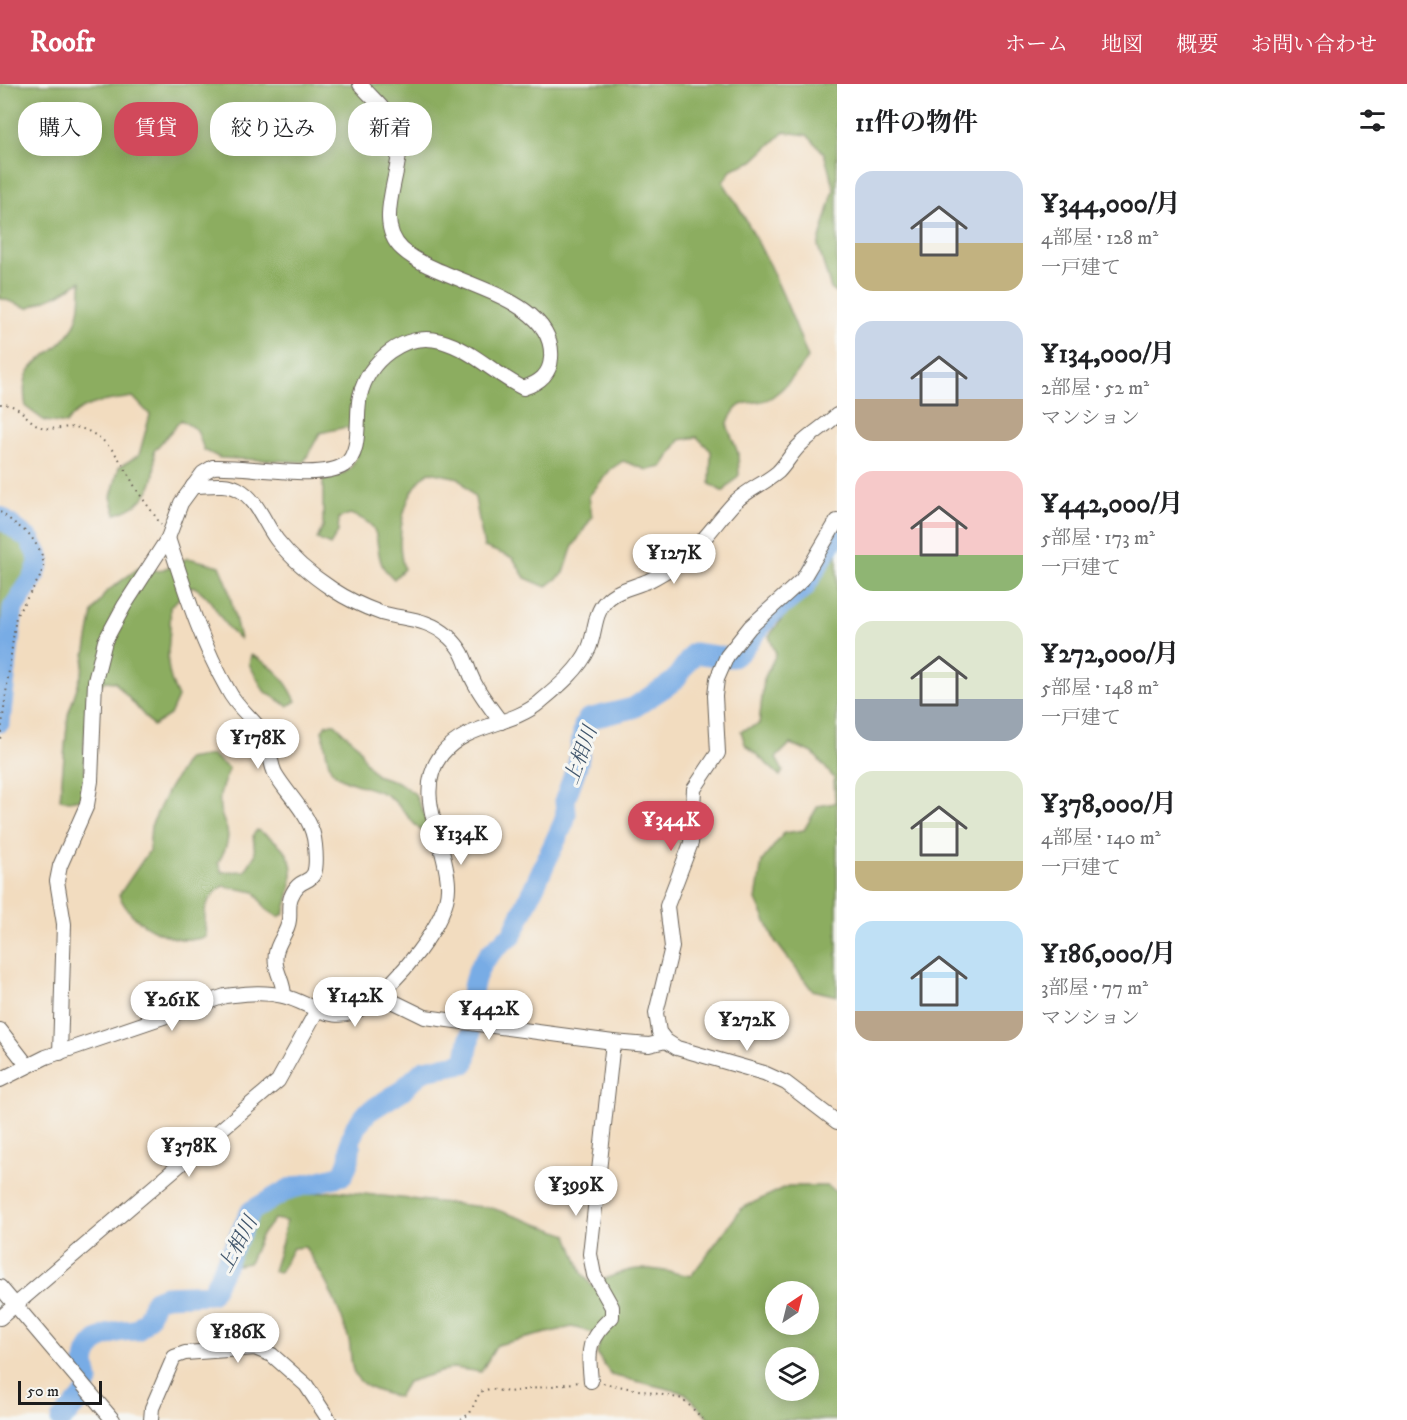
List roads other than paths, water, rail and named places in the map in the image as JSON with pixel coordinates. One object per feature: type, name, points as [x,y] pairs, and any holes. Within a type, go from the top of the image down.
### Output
[{"type":"street","points":[[60,1053],[64,924],[57,881],[60,866],[87,805],[91,781],[95,681],[105,641],[124,606],[168,538],[181,503],[193,486],[203,473],[213,467],[307,472],[332,470],[345,464],[355,452],[357,412],[367,377],[395,345],[409,340],[439,340],[462,349],[482,360],[505,379],[523,388],[539,383],[551,366],[552,343],[548,333],[529,313],[468,281],[423,264],[402,249],[392,237],[389,207],[398,135],[387,114],[360,84]]},
{"type":"street","points":[[0,1080],[27,1065],[225,996],[255,992],[284,996],[316,1012],[347,1014],[362,1008],[380,995],[405,969],[442,914],[447,902],[448,884],[430,797],[432,773],[441,755],[453,743],[470,733],[501,722],[537,705],[580,664],[589,648],[604,603],[618,592],[665,572],[684,558],[733,505],[778,472],[798,446],[837,415]]},
{"type":"street","points":[[193,486],[221,484],[238,489],[260,510],[276,539],[301,566],[331,588],[359,605],[383,613],[415,618],[434,626],[447,635],[462,650],[474,683],[501,722]]},
{"type":"street","points":[[837,521],[797,587],[759,617],[726,658],[717,680],[714,696],[718,753],[694,789],[691,843],[667,906],[672,947],[656,1013],[659,1032],[666,1041],[677,1048],[698,1052],[764,1073],[786,1083],[837,1122]]},
{"type":"street","points":[[168,538],[206,648],[228,691],[243,713],[263,732],[274,773],[307,819],[314,835],[316,872],[313,879],[300,885],[291,896],[287,927],[276,950],[274,968],[284,987],[284,996]]},
{"type":"street","points":[[380,995],[425,1017],[649,1046],[666,1041]]},
{"type":"street","points":[[0,1318],[278,1082],[316,1012]]},
{"type":"street","points":[[0,1030],[27,1065]]},
{"type":"street","points":[[591,1381],[589,1347],[598,1329],[612,1317],[612,1307],[594,1275],[590,1254],[613,1042]]},
{"type":"street","points":[[0,1287],[113,1420]]},
{"type":"street","points":[[151,1420],[152,1408],[174,1358],[186,1353],[255,1348],[272,1355],[306,1385],[329,1420]]},
{"type":"waterway","points":[[0,517],[30,540],[40,560],[34,577],[13,608],[0,722]]},
{"type":"waterway","name":"上相川","points":[[471,1018],[472,991],[478,970],[491,952],[512,935],[564,822],[565,800],[578,763],[584,726],[588,719],[633,708],[674,681],[694,653],[733,657],[741,651],[770,615],[804,588],[835,537]]},
{"type":"waterway","name":"上相川","points":[[88,1382],[85,1363],[87,1354],[97,1341],[112,1333],[137,1330],[148,1318],[155,1300],[165,1296],[211,1294],[251,1211],[289,1189],[343,1175],[349,1160],[351,1138],[356,1126],[368,1112],[401,1091],[424,1070],[465,1063],[470,1036]]},
{"type":"waterway","name":"上相川","points":[[61,1420],[84,1396]]}]
